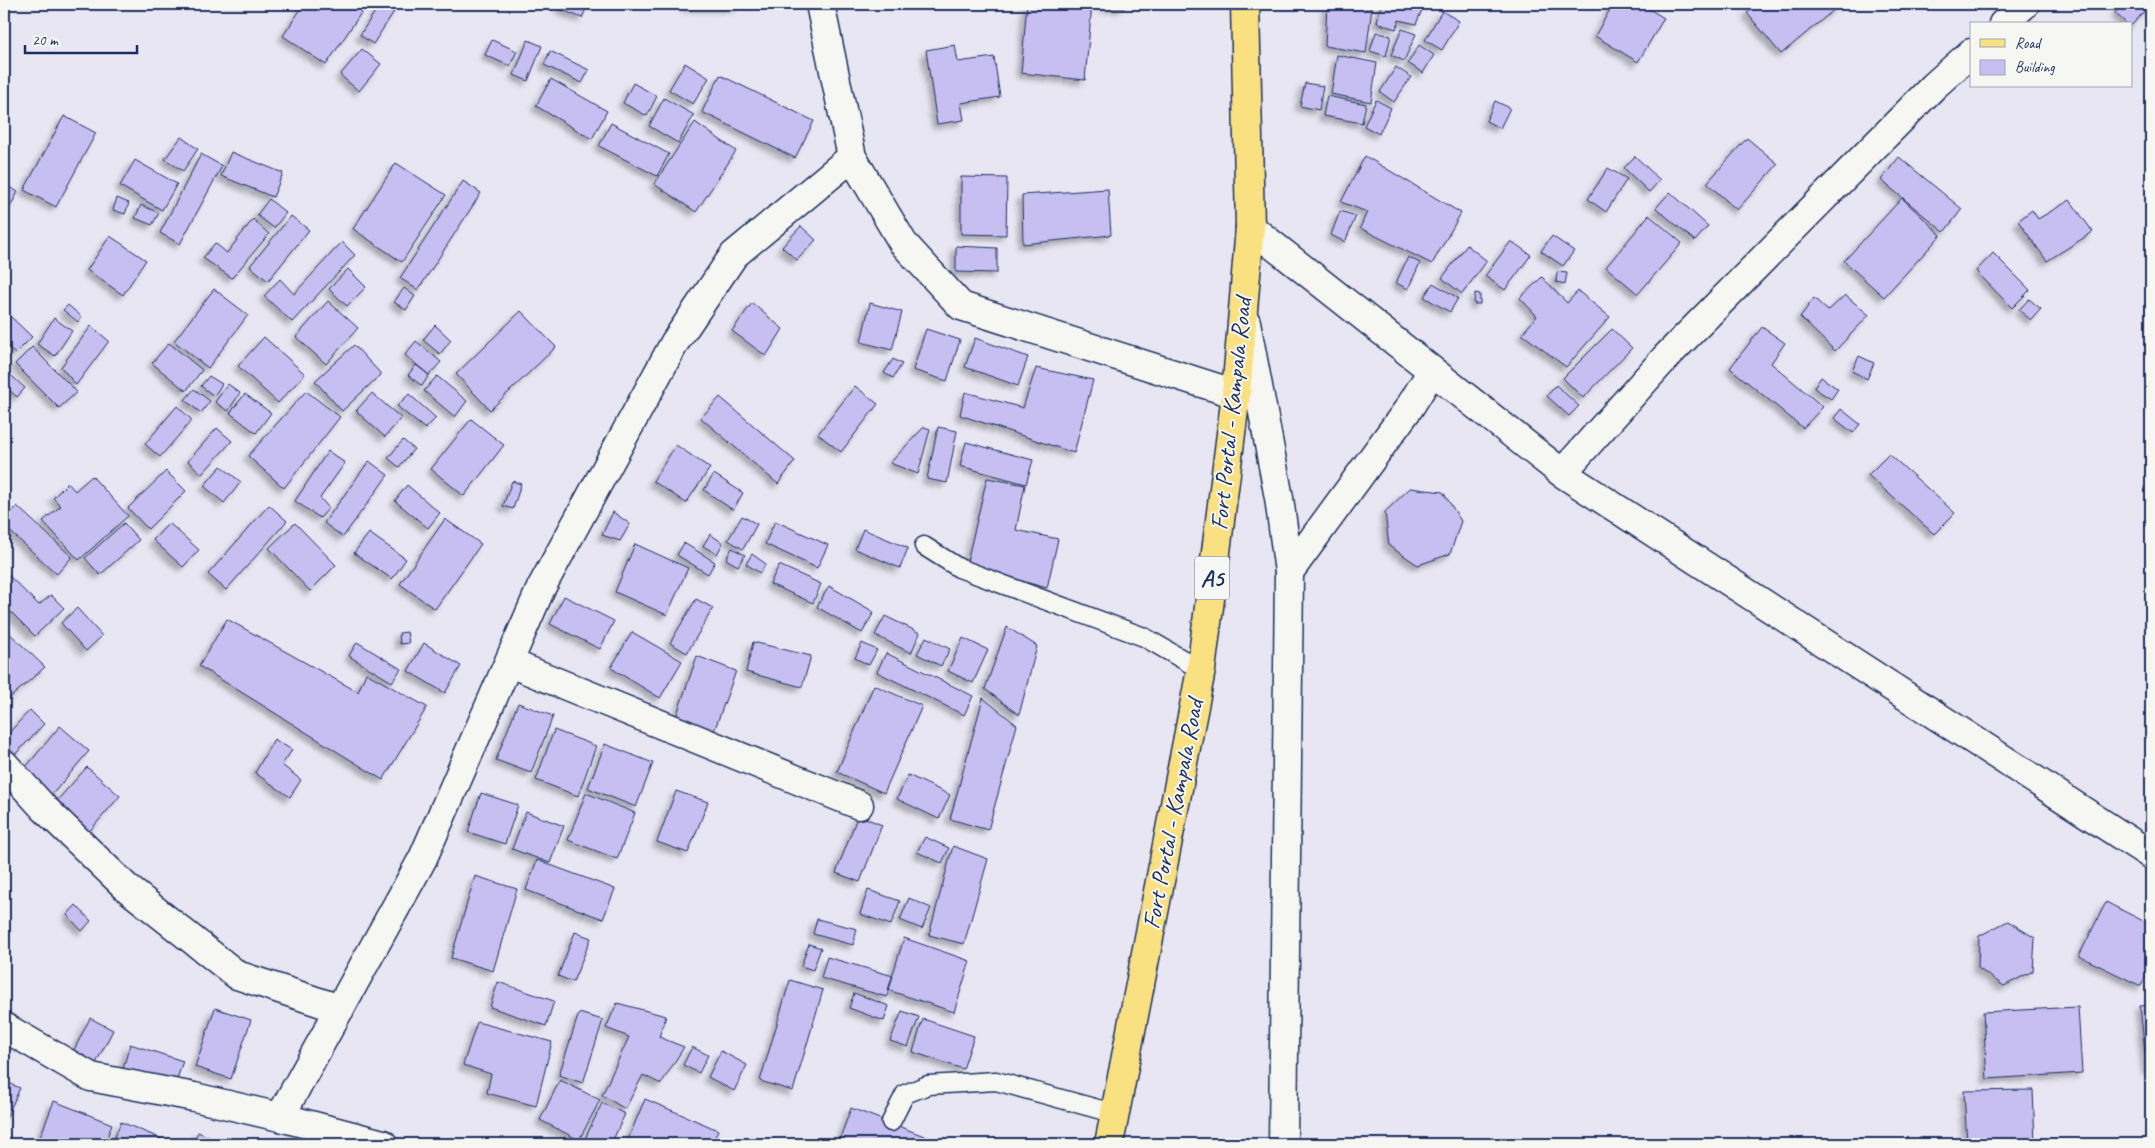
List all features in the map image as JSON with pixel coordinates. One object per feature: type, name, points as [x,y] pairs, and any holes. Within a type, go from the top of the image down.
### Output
[{"type":"main road","name":"Fort Portal - Kampala Road","points":[[1109,1144],[1201,670],[1236,394],[1250,227],[1245,4]]},
{"type":"street","points":[[820,4],[852,157],[903,244],[961,306],[1236,394]]},
{"type":"street","points":[[2005,22],[2025,4]]},
{"type":"street","points":[[1562,473],[1666,356],[1934,86],[1970,53]]},
{"type":"street","points":[[280,1117],[423,858],[510,663],[541,588],[675,342],[734,254],[852,157]]},
{"type":"street","points":[[1250,227],[1562,473],[2151,856]]},
{"type":"street","points":[[1243,303],[1279,498],[1289,572],[1283,1144]]},
{"type":"street","points":[[1289,572],[1409,408],[1432,371]]},
{"type":"street","points":[[510,663],[859,805]]},
{"type":"street","points":[[4,764],[44,808],[127,888],[237,975],[340,1009]]},
{"type":"street","points":[[4,1027],[91,1077],[194,1097],[383,1144]]},
{"type":"lane","points":[[924,546],[959,568],[1144,637],[1201,670]]},
{"type":"lane","points":[[891,1122],[904,1094],[928,1086],[996,1081],[1116,1114]]},
{"type":"building","points":[[304,4],[367,4],[326,65],[283,36]]},
{"type":"building","points":[[380,4],[399,4],[373,44],[360,35]]},
{"type":"building","points":[[562,4],[588,4],[582,18],[560,9]]},
{"type":"building","points":[[686,4],[739,4],[739,7],[686,7]]},
{"type":"building","points":[[1027,4],[1092,4],[1085,80],[1021,73]]},
{"type":"building","points":[[1103,4],[1125,4],[1124,8],[1102,7]]},
{"type":"building","points":[[1327,4],[1372,8],[1366,53],[1325,46]]},
{"type":"building","points":[[1381,4],[1397,4],[1422,10],[1416,24],[1399,20],[1396,29],[1377,23]]},
{"type":"building","points":[[1613,4],[1641,4],[1664,18],[1638,62],[1595,36]]},
{"type":"building","points":[[1758,4],[1841,4],[1781,54],[1747,13]]},
{"type":"building","points":[[2122,4],[2151,4],[2132,25],[2132,22],[2125,22],[2115,13]]},
{"type":"building","points":[[1442,11],[1459,21],[1442,50],[1425,40]]},
{"type":"building","points":[[1402,29],[1416,34],[1404,61],[1391,55]]},
{"type":"building","points":[[1376,32],[1391,36],[1386,56],[1370,51]]},
{"type":"building","points":[[492,40],[517,51],[510,66],[485,55]]},
{"type":"building","points":[[528,40],[542,46],[528,81],[514,75]]},
{"type":"building","points":[[955,45],[958,62],[994,57],[1000,97],[961,103],[964,120],[937,124],[926,50]]},
{"type":"building","points":[[1419,45],[1434,55],[1423,73],[1408,63]]},
{"type":"building","points":[[362,49],[381,64],[359,91],[340,75]]},
{"type":"building","points":[[550,51],[589,70],[582,83],[544,65]]},
{"type":"building","points":[[1337,55],[1377,63],[1371,102],[1331,94]]},
{"type":"building","points":[[685,63],[709,78],[693,104],[669,90]]},
{"type":"building","points":[[1396,67],[1411,77],[1394,102],[1380,92]]},
{"type":"building","points":[[720,75],[814,121],[795,158],[702,112]]},
{"type":"building","points":[[551,79],[607,111],[592,139],[536,106]]},
{"type":"building","points":[[633,83],[657,96],[647,116],[623,103]]},
{"type":"building","points":[[1305,83],[1323,86],[1319,110],[1300,106]]},
{"type":"building","points":[[1327,96],[1366,104],[1362,123],[1323,116]]},
{"type":"building","points":[[664,98],[694,115],[678,143],[649,126]]},
{"type":"building","points":[[1376,100],[1391,108],[1379,134],[1364,126]]},
{"type":"building","points":[[1495,101],[1510,108],[1500,128],[1486,121]]},
{"type":"building","points":[[64,116],[96,133],[56,207],[24,190]]},
{"type":"building","points":[[695,122],[736,151],[696,212],[654,184]]},
{"type":"building","points":[[611,123],[669,154],[657,176],[599,146]]},
{"type":"building","points":[[181,137],[198,149],[183,171],[165,159]]},
{"type":"building","points":[[1747,138],[1778,164],[1737,210],[1707,183]]},
{"type":"building","points":[[231,152],[283,173],[273,197],[221,176]]},
{"type":"building","points":[[201,154],[222,166],[180,244],[160,233]]},
{"type":"building","points":[[1365,156],[1461,213],[1432,264],[1360,228],[1367,212],[1341,202]]},
{"type":"building","points":[[1635,156],[1660,180],[1649,192],[1624,168]]},
{"type":"building","points":[[1899,157],[1962,209],[1944,232],[1881,180]]},
{"type":"building","points":[[135,160],[177,184],[162,210],[120,186]]},
{"type":"building","points":[[396,163],[446,195],[402,262],[353,229]]},
{"type":"building","points":[[1608,168],[1627,179],[1606,212],[1588,199]]},
{"type":"building","points":[[961,177],[1007,178],[1006,235],[961,234]]},
{"type":"building","points":[[463,181],[481,193],[418,290],[400,278]]},
{"type":"building","points":[[4,184],[18,192],[4,218]]},
{"type":"building","points":[[1108,189],[1111,235],[1023,244],[1022,195]]},
{"type":"building","points":[[1670,192],[1708,226],[1695,241],[1656,208]]},
{"type":"building","points":[[117,198],[129,203],[125,214],[113,210]]},
{"type":"building","points":[[1902,198],[1941,235],[1884,297],[1844,261]]},
{"type":"building","points":[[269,199],[286,213],[274,228],[257,215]]},
{"type":"building","points":[[2070,200],[2093,232],[2047,261],[2018,221],[2032,210],[2038,219]]},
{"type":"building","points":[[141,205],[159,213],[152,225],[135,218]]},
{"type":"building","points":[[1340,211],[1356,216],[1345,242],[1331,235]]},
{"type":"building","points":[[1649,215],[1682,243],[1638,294],[1606,267]]},
{"type":"building","points":[[291,216],[309,230],[268,281],[250,266]]},
{"type":"building","points":[[253,219],[269,234],[232,278],[203,258],[215,243],[227,253]]},
{"type":"building","points":[[801,226],[816,240],[797,260],[782,247]]},
{"type":"building","points":[[110,236],[146,260],[123,295],[87,270]]},
{"type":"building","points":[[1552,236],[1574,251],[1563,266],[1541,251]]},
{"type":"building","points":[[1511,241],[1531,255],[1505,290],[1485,276]]},
{"type":"building","points":[[342,242],[355,255],[292,322],[264,296],[280,279],[294,294]]},
{"type":"building","points":[[1467,245],[1487,261],[1462,294],[1442,278]]},
{"type":"building","points":[[956,246],[997,248],[997,273],[956,272]]},
{"type":"building","points":[[1993,253],[2030,290],[2012,308],[1976,271]]},
{"type":"building","points":[[1408,257],[1420,263],[1408,289],[1396,283]]},
{"type":"building","points":[[348,269],[366,287],[347,306],[329,289]]},
{"type":"building","points":[[1557,272],[1567,273],[1565,284],[1556,282]]},
{"type":"building","points":[[1542,277],[1567,303],[1578,291],[1610,317],[1566,367],[1522,334],[1537,316],[1520,298]]},
{"type":"building","points":[[1433,283],[1458,298],[1450,312],[1424,297]]},
{"type":"building","points":[[404,288],[415,296],[406,310],[394,302]]},
{"type":"building","points":[[214,289],[248,315],[208,368],[174,341]]},
{"type":"building","points":[[1475,293],[1480,294],[1480,304],[1474,304]]},
{"type":"building","points":[[1845,295],[1869,315],[1835,351],[1800,317],[1814,298],[1828,311]]},
{"type":"building","points":[[2029,299],[2041,309],[2031,320],[2019,310]]},
{"type":"building","points":[[328,301],[358,328],[326,364],[296,337]]},
{"type":"building","points":[[752,303],[783,329],[766,356],[732,331]]},
{"type":"building","points":[[870,303],[902,312],[892,350],[861,342]]},
{"type":"building","points":[[68,305],[82,317],[78,322],[63,310]]},
{"type":"building","points":[[521,311],[556,347],[490,410],[456,374]]},
{"type":"building","points":[[6,312],[32,337],[15,354],[4,342],[4,314]]},
{"type":"building","points":[[54,318],[72,331],[55,356],[37,344]]},
{"type":"building","points":[[435,325],[451,340],[440,354],[423,340]]},
{"type":"building","points":[[91,326],[109,341],[76,385],[61,367]]},
{"type":"building","points":[[1762,327],[1785,343],[1771,363],[1823,407],[1803,428],[1730,368]]},
{"type":"building","points":[[926,329],[960,340],[947,381],[913,370]]},
{"type":"building","points":[[1612,329],[1632,348],[1583,398],[1563,378]]},
{"type":"building","points":[[264,337],[305,374],[278,403],[238,366]]},
{"type":"building","points":[[975,338],[1028,357],[1018,386],[965,367]]},
{"type":"building","points":[[416,341],[441,362],[429,375],[405,355]]},
{"type":"building","points":[[169,343],[202,370],[186,391],[152,363]]},
{"type":"building","points":[[354,345],[381,374],[342,411],[315,381]]},
{"type":"building","points":[[32,347],[77,392],[59,408],[15,364]]},
{"type":"building","points":[[1859,356],[1874,363],[1867,379],[1852,371]]},
{"type":"building","points":[[893,359],[902,364],[893,378],[884,373]]},
{"type":"building","points":[[416,365],[429,375],[422,386],[408,375]]},
{"type":"building","points":[[1036,368],[1093,380],[1074,453],[960,415],[965,392],[1023,408]]},
{"type":"building","points":[[4,369],[25,388],[17,397],[4,385]]},
{"type":"building","points":[[209,376],[222,384],[214,396],[201,386]]},
{"type":"building","points":[[437,376],[467,401],[455,417],[424,391]]},
{"type":"building","points":[[1821,377],[1838,389],[1831,399],[1814,388]]},
{"type":"building","points":[[228,384],[240,393],[228,411],[215,402]]},
{"type":"building","points":[[1556,385],[1579,406],[1569,416],[1547,396]]},
{"type":"building","points":[[855,386],[878,404],[841,452],[818,434]]},
{"type":"building","points":[[194,389],[210,401],[201,413],[185,400]]},
{"type":"building","points":[[306,391],[340,417],[284,488],[248,456]]},
{"type":"building","points":[[372,393],[401,418],[385,437],[356,411]]},
{"type":"building","points":[[245,394],[271,413],[256,433],[230,413]]},
{"type":"building","points":[[409,394],[436,418],[425,429],[397,406]]},
{"type":"building","points":[[720,397],[795,461],[778,484],[701,418]]},
{"type":"building","points":[[177,406],[192,420],[160,457],[145,444]]},
{"type":"building","points":[[1841,409],[1860,424],[1853,433],[1834,418]]},
{"type":"building","points":[[471,419],[504,445],[464,496],[431,469]]},
{"type":"building","points":[[924,427],[930,429],[918,474],[890,463]]},
{"type":"building","points":[[938,427],[957,431],[947,483],[927,479]]},
{"type":"building","points":[[217,428],[232,441],[202,474],[188,461]]},
{"type":"building","points":[[403,440],[414,449],[399,467],[388,458]]},
{"type":"building","points":[[966,442],[1033,460],[1026,484],[960,466]]},
{"type":"building","points":[[676,445],[710,468],[686,503],[653,481]]},
{"type":"building","points":[[328,451],[345,463],[320,498],[329,508],[320,518],[295,501]]},
{"type":"building","points":[[1889,454],[1955,513],[1934,534],[1868,475]]},
{"type":"building","points":[[369,461],[388,475],[343,537],[324,523]]},
{"type":"building","points":[[221,466],[241,482],[224,503],[204,486]]},
{"type":"building","points":[[166,471],[186,491],[148,529],[128,508]]},
{"type":"building","points":[[714,474],[743,493],[733,510],[704,490]]},
{"type":"building","points":[[92,476],[128,516],[79,560],[43,521],[61,506],[53,498],[68,483],[75,491]]},
{"type":"building","points":[[987,478],[1025,485],[1016,530],[1058,539],[1047,588],[966,566]]},
{"type":"building","points":[[512,481],[521,484],[513,509],[503,506]]},
{"type":"building","points":[[407,485],[440,513],[428,528],[395,501]]},
{"type":"building","points":[[1410,488],[1443,492],[1461,521],[1450,554],[1418,565],[1389,546],[1385,512]]},
{"type":"building","points":[[269,505],[287,521],[226,590],[208,574]]},
{"type":"building","points":[[17,506],[72,557],[57,574],[4,526],[4,521]]},
{"type":"building","points":[[613,512],[630,524],[620,541],[602,535]]},
{"type":"building","points":[[742,516],[757,524],[743,549],[728,540]]},
{"type":"building","points":[[445,519],[481,544],[435,609],[400,584]]},
{"type":"building","points":[[775,521],[828,545],[817,568],[765,544]]},
{"type":"building","points":[[124,523],[139,540],[100,575],[85,558]]},
{"type":"building","points":[[169,523],[199,550],[183,567],[153,540]]},
{"type":"building","points":[[295,523],[336,565],[310,591],[269,548]]},
{"type":"building","points":[[863,529],[908,548],[900,568],[855,549]]},
{"type":"building","points":[[369,533],[406,559],[392,579],[354,553]]},
{"type":"building","points":[[710,534],[723,543],[717,554],[703,546]]},
{"type":"building","points":[[684,543],[715,562],[708,574],[677,555]]},
{"type":"building","points":[[635,544],[688,568],[667,615],[615,592]]},
{"type":"building","points":[[732,548],[745,555],[738,566],[726,559]]},
{"type":"building","points":[[752,554],[766,564],[760,573],[746,564]]},
{"type":"building","points":[[779,565],[821,584],[813,603],[770,584]]},
{"type":"building","points":[[4,571],[39,605],[51,595],[64,608],[35,636],[4,605]]},
{"type":"building","points":[[829,586],[874,612],[862,633],[817,607]]},
{"type":"building","points":[[564,596],[614,621],[600,649],[550,624]]},
{"type":"building","points":[[696,599],[713,608],[687,653],[670,643]]},
{"type":"building","points":[[77,608],[102,636],[86,651],[61,623]]},
{"type":"building","points":[[885,616],[920,633],[911,653],[875,635]]},
{"type":"building","points":[[227,619],[358,692],[366,673],[427,707],[383,780],[199,666]]},
{"type":"building","points":[[1007,627],[1037,646],[1019,715],[985,689]]},
{"type":"building","points":[[4,628],[45,667],[4,703]]},
{"type":"building","points":[[407,632],[409,643],[400,644],[399,633]]},
{"type":"building","points":[[632,632],[682,661],[660,698],[611,668]]},
{"type":"building","points":[[926,637],[950,649],[941,666],[917,654]]},
{"type":"building","points":[[963,638],[988,650],[973,683],[948,671]]},
{"type":"building","points":[[357,642],[401,669],[392,682],[349,656]]},
{"type":"building","points":[[753,642],[811,656],[802,687],[746,672]]},
{"type":"building","points":[[424,643],[461,666],[445,693],[408,671]]},
{"type":"building","points":[[862,643],[877,650],[869,665],[855,658]]},
{"type":"building","points":[[886,653],[973,696],[964,715],[877,672]]},
{"type":"building","points":[[697,656],[736,671],[713,734],[675,720]]},
{"type":"building","points":[[874,685],[922,706],[884,793],[837,772]]},
{"type":"building","points":[[983,698],[1017,725],[988,830],[950,819]]},
{"type":"building","points":[[518,703],[553,716],[531,773],[496,760]]},
{"type":"building","points":[[30,710],[44,724],[8,762],[4,758],[4,738]]},
{"type":"building","points":[[60,726],[89,751],[50,797],[21,773]]},
{"type":"building","points":[[554,730],[596,746],[578,796],[536,780]]},
{"type":"building","points":[[274,739],[292,750],[282,765],[301,780],[290,797],[255,773]]},
{"type":"building","points":[[605,744],[653,763],[636,807],[588,788]]},
{"type":"building","points":[[87,767],[120,796],[87,834],[54,804]]},
{"type":"building","points":[[908,775],[950,795],[939,819],[897,799]]},
{"type":"building","points":[[676,791],[708,802],[688,853],[657,842]]},
{"type":"building","points":[[481,793],[518,805],[505,844],[468,832]]},
{"type":"building","points":[[586,793],[635,813],[617,859],[568,840]]},
{"type":"building","points":[[526,812],[564,826],[550,863],[512,849]]},
{"type":"building","points":[[858,815],[882,825],[860,882],[836,873]]},
{"type":"building","points":[[925,837],[949,848],[942,863],[917,852]]},
{"type":"building","points":[[953,846],[988,859],[964,944],[929,935]]},
{"type":"building","points":[[537,860],[615,889],[603,919],[526,890]]},
{"type":"building","points":[[475,876],[517,889],[493,971],[451,958]]},
{"type":"building","points":[[868,890],[900,901],[891,925],[860,914]]},
{"type":"building","points":[[909,898],[931,908],[922,929],[900,920]]},
{"type":"building","points":[[2106,902],[2151,925],[2151,966],[2141,986],[2079,956]]},
{"type":"building","points":[[76,905],[91,921],[82,931],[67,915]]},
{"type":"building","points":[[817,919],[857,929],[853,945],[813,934]]},
{"type":"building","points":[[2008,921],[2035,938],[2033,971],[2004,986],[1978,968],[1979,936]]},
{"type":"building","points":[[575,932],[591,938],[573,982],[558,976]]},
{"type":"building","points":[[904,938],[970,961],[954,1012],[888,990]]},
{"type":"building","points":[[809,944],[821,948],[813,970],[801,966]]},
{"type":"building","points":[[827,957],[893,976],[887,997],[821,978]]},
{"type":"building","points":[[790,980],[823,990],[793,1091],[760,1081]]},
{"type":"building","points":[[498,982],[554,1001],[546,1026],[490,1007]]},
{"type":"building","points":[[854,993],[889,1006],[884,1021],[849,1008]]},
{"type":"building","points":[[617,1003],[666,1016],[659,1037],[684,1047],[661,1084],[643,1075],[625,1109],[602,1095],[629,1037],[606,1028]]},
{"type":"building","points":[[2151,1005],[2151,1070],[2147,1071],[2140,1006]]},
{"type":"building","points":[[2078,1007],[2082,1073],[1987,1079],[1983,1012]]},
{"type":"building","points":[[215,1008],[251,1020],[231,1079],[195,1067]]},
{"type":"building","points":[[902,1011],[919,1017],[908,1047],[890,1041]]},
{"type":"building","points":[[579,1013],[603,1020],[583,1083],[559,1075]]},
{"type":"building","points":[[90,1018],[113,1030],[96,1063],[73,1052]]},
{"type":"building","points":[[923,1019],[974,1036],[963,1069],[913,1052]]},
{"type":"building","points":[[477,1022],[552,1042],[536,1106],[487,1093],[491,1074],[463,1065]]},
{"type":"building","points":[[130,1044],[183,1061],[175,1085],[123,1069]]},
{"type":"building","points":[[692,1047],[708,1055],[699,1073],[683,1065]]},
{"type":"building","points":[[721,1051],[747,1065],[734,1091],[708,1077]]},
{"type":"building","points":[[560,1080],[600,1100],[579,1140],[540,1120]]},
{"type":"building","points":[[4,1081],[20,1088],[4,1123]]},
{"type":"building","points":[[2033,1090],[2035,1144],[1967,1144],[1964,1091]]},
{"type":"building","points":[[645,1099],[718,1130],[712,1144],[626,1144]]},
{"type":"building","points":[[54,1101],[112,1124],[105,1144],[50,1144],[39,1140]]},
{"type":"building","points":[[602,1103],[625,1114],[611,1144],[583,1143]]},
{"type":"building","points":[[851,1108],[932,1139],[930,1144],[838,1144]]},
{"type":"building","points":[[121,1122],[174,1144],[112,1144]]},
{"type":"building","points":[[198,1132],[225,1144],[192,1144]]}]
